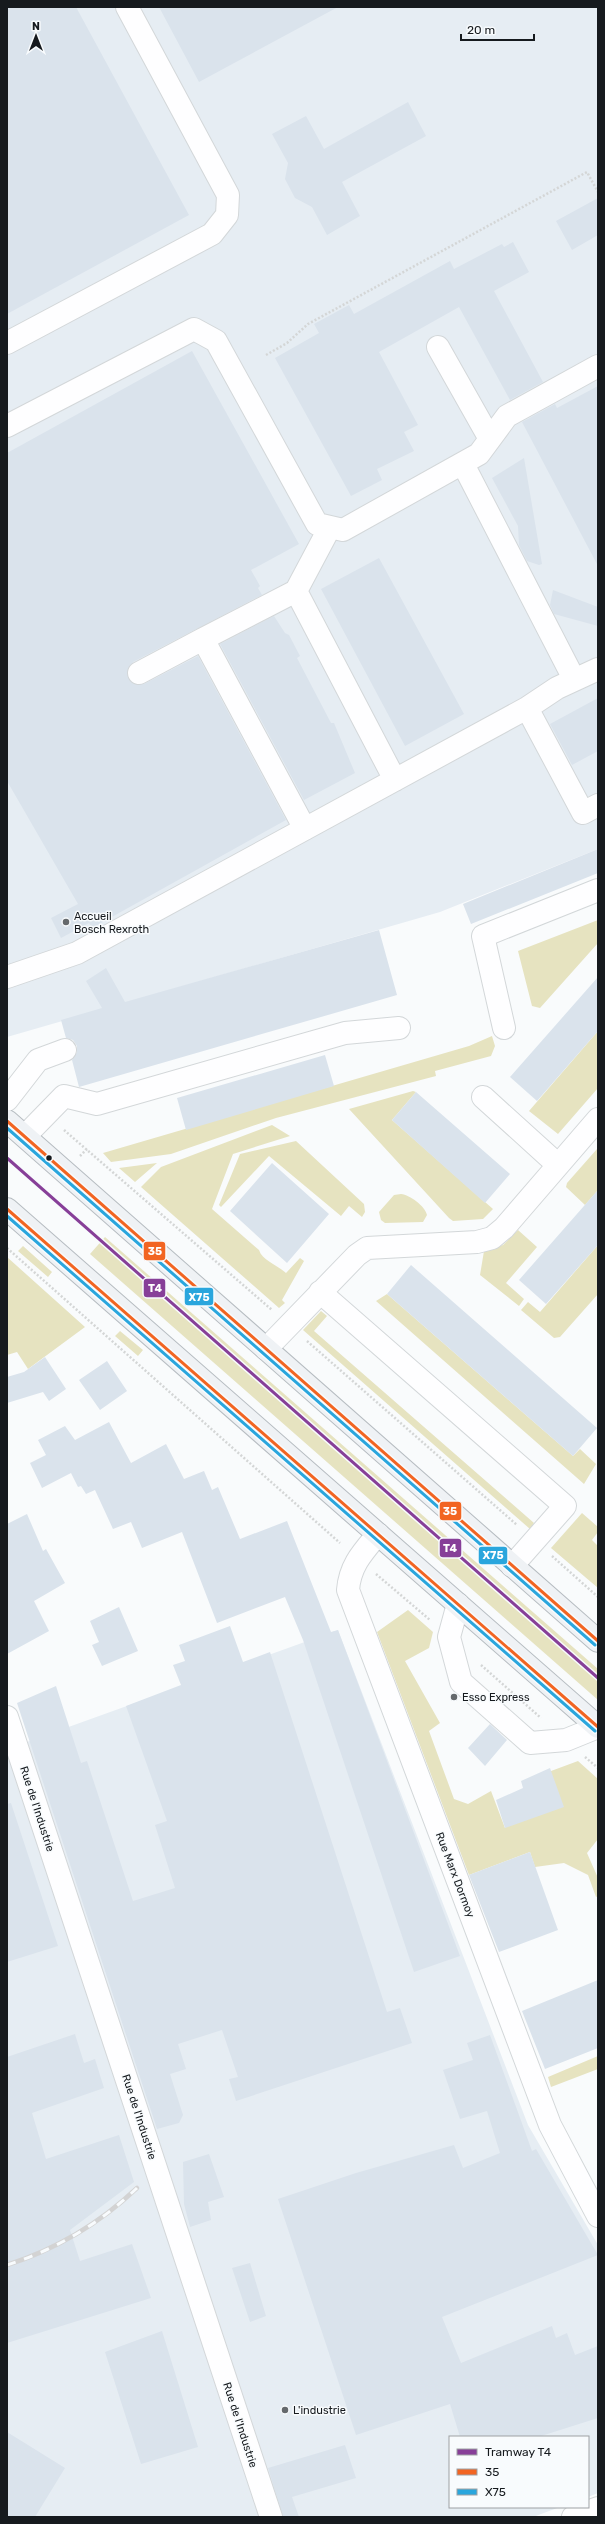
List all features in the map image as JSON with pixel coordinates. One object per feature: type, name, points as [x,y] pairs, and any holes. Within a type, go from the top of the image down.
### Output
[{"type":"main road","points":[[7,1121],[598,1641]]},
{"type":"main road","points":[[7,1209],[598,1727]]},
{"type":"street","points":[[7,343],[212,234],[227,215],[228,195],[126,7]]},
{"type":"street","points":[[7,426],[194,328],[216,341],[317,524],[343,530],[479,454],[507,416],[598,366]]},
{"type":"street","points":[[438,347],[490,439]]},
{"type":"street","points":[[463,464],[574,679]]},
{"type":"street","points":[[139,673],[296,591],[330,527]]},
{"type":"street","points":[[296,591],[395,780]]},
{"type":"street","points":[[203,639],[305,829]]},
{"type":"street","points":[[7,977],[77,953],[527,708],[574,679],[598,669]]},
{"type":"street","points":[[527,708],[583,813],[598,805]]},
{"type":"street","points":[[504,1028],[482,936],[598,890]]},
{"type":"street","points":[[25,1136],[64,1096],[97,1104],[345,1033],[399,1028]]},
{"type":"street","points":[[7,1100],[38,1060],[65,1050]]},
{"type":"street","points":[[482,1097],[558,1165]]},
{"type":"street","points":[[266,1349],[320,1292],[367,1248],[477,1242],[492,1238],[504,1228],[598,1119]]},
{"type":"street","points":[[320,1292],[565,1506],[512,1566]]},
{"type":"street","name":"Rue Marx Dormoy","points":[[378,1534],[357,1558],[349,1575],[348,1590],[550,2125],[598,2216]]},
{"type":"street","points":[[458,1604],[449,1637],[461,1682],[466,1687],[530,1743],[566,1740],[598,1727]]},
{"type":"street","name":"Rue de l'Industrie","points":[[7,1717],[271,2517]]},
{"type":"street","points":[[573,2517],[598,2508]]},
{"type":"path","points":[[266,355],[287,343],[308,324],[587,172],[598,192]]},
{"type":"path","points":[[7,1248],[357,1558],[449,1637]]},
{"type":"path","points":[[478,1663],[598,1768]]},
{"type":"shaded area","points":[[7,7],[598,7],[598,849],[440,912],[7,1037]]},
{"type":"shaded area","points":[[598,920],[598,943],[540,1008],[532,1006],[518,951]]},
{"type":"shaded area","points":[[598,1031],[598,1088],[558,1134],[529,1111]]},
{"type":"shaded area","points":[[492,1036],[495,1046],[491,1056],[435,1071],[436,1076],[276,1118],[171,1154],[111,1162],[103,1153],[469,1046]]},
{"type":"shaded area","points":[[413,1091],[416,1092],[392,1120],[493,1209],[483,1219],[453,1221],[449,1218],[349,1109]]},
{"type":"shaded area","points":[[272,1125],[290,1136],[233,1154],[212,1209],[259,1250],[266,1260],[286,1273],[300,1258],[304,1261],[282,1300],[285,1303],[279,1308],[141,1187],[161,1167]]},
{"type":"shaded area","points":[[296,1141],[364,1204],[365,1212],[362,1217],[349,1206],[341,1216],[269,1156],[221,1207],[219,1205],[240,1154]]},
{"type":"shaded area","points":[[597,1149],[598,1190],[585,1205],[566,1187],[567,1183]]},
{"type":"shaded area","points":[[157,1163],[135,1182],[119,1168]]},
{"type":"shaded area","points":[[401,1194],[413,1199],[423,1208],[427,1215],[423,1222],[385,1223],[381,1220],[379,1212],[394,1195]]},
{"type":"shaded area","points":[[518,1230],[537,1247],[506,1283],[524,1299],[519,1306],[480,1275],[484,1251],[503,1245]]},
{"type":"shaded area","points":[[105,1237],[598,1669],[598,1700],[90,1254]]},
{"type":"shaded area","points":[[598,1245],[598,1294],[560,1337],[554,1338],[521,1310],[528,1302],[540,1312]]},
{"type":"shaded area","points":[[23,1246],[52,1272],[48,1277],[18,1251]]},
{"type":"shaded area","points":[[7,1257],[85,1327],[28,1369],[17,1352],[7,1355]]},
{"type":"shaded area","points":[[387,1294],[573,1456],[580,1449],[596,1464],[584,1484],[376,1301]]},
{"type":"shaded area","points":[[321,1311],[327,1316],[314,1331],[534,1523],[530,1529],[303,1330]]},
{"type":"shaded area","points":[[120,1331],[143,1350],[138,1356],[115,1336]]},
{"type":"shaded area","points":[[582,1513],[598,1527],[598,1532],[592,1540],[598,1546],[598,1588],[551,1548]]},
{"type":"shaded area","points":[[408,1610],[433,1632],[429,1648],[405,1661],[440,1723],[429,1731],[454,1799],[468,1804],[491,1791],[505,1828],[551,1771],[578,1761],[598,1779],[598,1839],[587,1853],[598,1878],[598,1896],[596,1897],[588,1875],[564,1863],[535,1867],[530,1852],[469,1875],[377,1632]]},
{"type":"shaded area","points":[[338,1630],[528,2125],[598,2245],[598,2493],[589,2497],[589,2436],[449,2436],[449,2508],[557,2508],[533,2517],[7,2517],[7,1729],[13,1747]]},
{"type":"shaded area","points":[[598,2056],[598,2069],[551,2087],[548,2077]]},
{"type":"building","points":[[7,7],[76,7],[189,215],[7,314]]},
{"type":"building","points":[[159,7],[338,7],[199,82]]},
{"type":"building","points":[[408,102],[426,136],[342,182],[360,216],[327,235],[312,207],[295,198],[285,179],[288,163],[272,134],[306,116],[324,149]]},
{"type":"building","points":[[598,198],[598,235],[572,250],[556,221]]},
{"type":"building","points":[[513,242],[529,272],[494,291],[543,382],[510,400],[459,307],[379,352],[418,425],[404,432],[414,451],[377,469],[382,480],[351,496],[275,358],[319,333],[314,324],[349,305],[354,314],[450,261],[454,269],[502,244],[504,247]]},
{"type":"building","points":[[192,351],[299,544],[251,570],[260,586],[258,588],[262,595],[133,662],[127,673],[132,683],[144,684],[198,656],[286,820],[92,928],[89,923],[61,938],[51,918],[78,904],[7,781],[7,453]]},
{"type":"building","points":[[598,386],[598,566],[522,422],[555,404],[557,408]]},
{"type":"building","points":[[524,458],[542,564],[539,565],[527,561],[519,545],[518,526],[492,478]]},
{"type":"building","points":[[379,558],[464,714],[405,746],[321,589]]},
{"type":"building","points":[[553,590],[598,607],[598,626],[554,614],[550,605]]},
{"type":"building","points":[[274,616],[285,633],[289,635],[300,656],[297,658],[331,723],[334,723],[355,773],[304,800],[220,644]]},
{"type":"building","points":[[598,698],[598,751],[572,765],[550,724]]},
{"type":"building","points":[[598,849],[598,873],[471,924],[463,904]]},
{"type":"building","points":[[379,930],[397,995],[79,1087],[72,1060],[77,1052],[77,1046],[73,1040],[66,1038],[61,1020],[102,1008],[86,981],[106,968],[125,1002]]},
{"type":"building","points":[[598,977],[598,1031],[537,1101],[510,1077]]},
{"type":"building","points":[[325,1055],[334,1086],[186,1130],[177,1098]]},
{"type":"building","points":[[416,1092],[510,1174],[485,1203],[392,1120]]},
{"type":"building","points":[[272,1163],[329,1214],[287,1263],[230,1211]]},
{"type":"building","points":[[598,1190],[598,1245],[546,1304],[519,1280]]},
{"type":"building","points":[[411,1265],[597,1428],[573,1456],[387,1294]]},
{"type":"building","points":[[45,1357],[66,1389],[49,1401],[43,1392],[7,1403],[7,1377],[24,1372]]},
{"type":"building","points":[[107,1361],[127,1391],[100,1410],[79,1380]]},
{"type":"building","points":[[109,1422],[131,1463],[166,1444],[184,1479],[204,1471],[212,1490],[218,1487],[240,1539],[287,1521],[331,1632],[338,1630],[460,1956],[414,1972],[303,1640],[285,1597],[217,1623],[182,1532],[142,1548],[131,1522],[113,1529],[95,1490],[86,1494],[81,1486],[78,1487],[71,1473],[42,1488],[30,1463],[46,1455],[38,1440],[65,1426],[75,1440]]},
{"type":"building","points":[[27,1514],[43,1551],[46,1549],[65,1583],[34,1601],[49,1631],[7,1654],[7,1524]]},
{"type":"building","points":[[119,1607],[138,1651],[102,1666],[92,1645],[99,1642],[90,1621]]},
{"type":"building","points":[[230,1626],[243,1662],[270,1652],[387,2012],[400,2008],[412,2043],[236,2101],[229,2079],[238,2077],[222,2030],[178,2044],[186,2069],[170,2074],[183,2115],[179,2123],[157,2129],[17,1703],[56,1686],[81,1763],[87,1761],[133,1901],[175,1888],[155,1825],[167,1821],[126,1706],[181,1685],[173,1665],[185,1661],[179,1645]]},
{"type":"building","points":[[490,1724],[507,1740],[485,1766],[468,1748]]},
{"type":"building","points":[[550,1768],[564,1807],[505,1828],[496,1800],[523,1788],[521,1781]]},
{"type":"building","points":[[11,1803],[58,1946],[7,1962],[7,1804]]},
{"type":"building","points":[[530,1852],[558,1930],[499,1952],[469,1875]]},
{"type":"building","points":[[598,1980],[598,2048],[545,2069],[522,2011]]},
{"type":"building","points":[[75,2034],[84,2063],[95,2059],[104,2088],[32,2113],[46,2159],[119,2135],[134,2182],[70,2230],[80,2261],[132,2244],[151,2298],[7,2343],[7,2057]]},
{"type":"building","points":[[490,2035],[532,2151],[536,2149],[598,2255],[442,2317],[461,2363],[552,2326],[556,2338],[567,2333],[575,2355],[598,2346],[598,2418],[541,2436],[460,2436],[450,2404],[356,2435],[278,2199],[356,2173],[454,2145],[463,2168],[500,2153],[487,2111],[460,2119],[443,2070],[473,2060],[467,2043]]},
{"type":"building","points":[[209,2154],[224,2197],[208,2202],[211,2220],[190,2227],[184,2204],[183,2162]]},
{"type":"building","points":[[250,2263],[266,2316],[250,2322],[232,2268]]},
{"type":"building","points":[[162,2331],[198,2447],[141,2464],[105,2352]]},
{"type":"building","points":[[7,2432],[65,2468],[35,2517],[7,2517]]},
{"type":"building","points":[[345,2445],[356,2478],[292,2497],[299,2517],[283,2517],[268,2468]]},
{"type":"railway","points":[[7,2265],[43,2251],[76,2234],[108,2213],[137,2188]]},
{"type":"tram line","name":"T4","points":[[7,1158],[598,1678]]},
{"type":"transit line","name":"35","points":[[7,1121],[598,1641]]},
{"type":"transit line","name":"X75","points":[[7,1128],[595,1645]]},
{"type":"transit line","name":"35","points":[[7,1209],[598,1727]]},
{"type":"transit line","name":"X75","points":[[7,1216],[595,1731]]},
{"type":"place","name":"Accueil Bosch Rexroth","points":[[66,922]]},
{"type":"place","name":"Esso Express","points":[[454,1697]]},
{"type":"place","name":"L'industrie","points":[[285,2410]]}]
